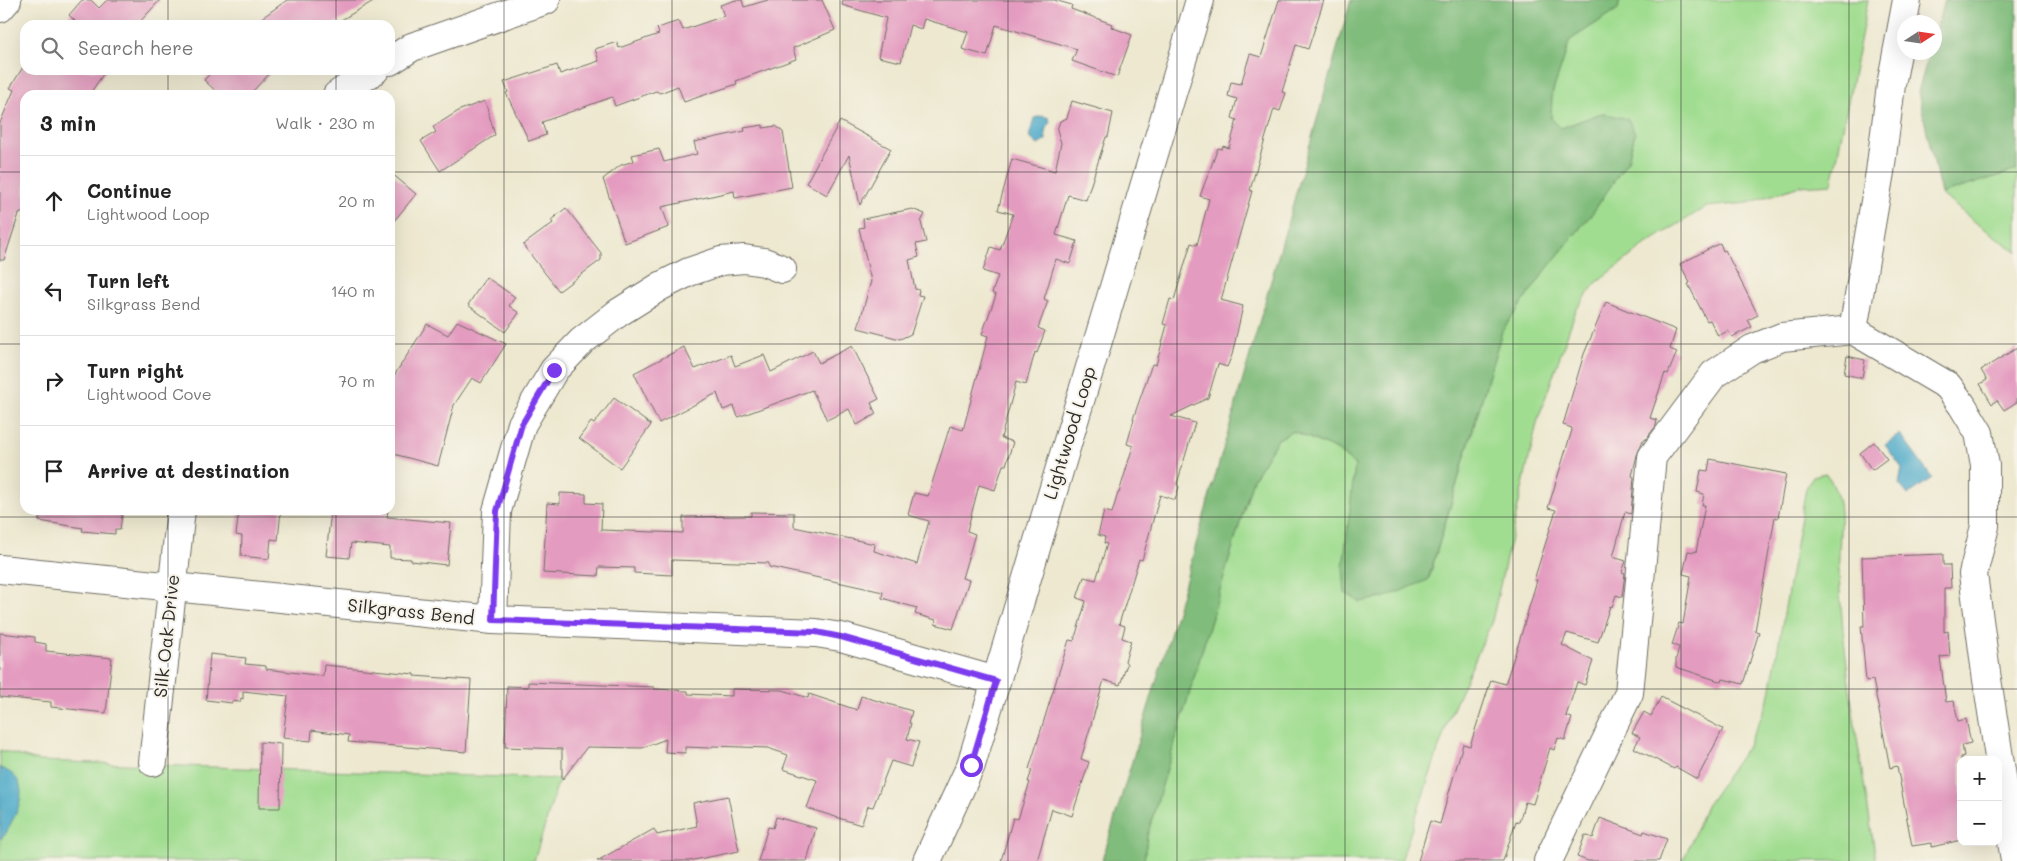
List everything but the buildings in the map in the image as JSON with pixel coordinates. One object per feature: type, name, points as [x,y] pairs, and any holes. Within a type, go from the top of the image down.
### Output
[{"type":"street","points":[[0,8],[7,0]]},
{"type":"street","points":[[395,58],[412,47],[546,0]]},
{"type":"street","name":"Lightwood Loop","points":[[927,861],[971,765],[1200,0]]},
{"type":"street","points":[[1853,330],[1880,172],[1891,85],[1907,0]]},
{"type":"street","points":[[345,90],[367,75]]},
{"type":"street","points":[[493,620],[497,511],[522,424],[554,370],[582,341],[618,312],[661,286],[689,272],[721,261],[744,259],[764,262],[782,269]]},
{"type":"street","points":[[1548,861],[1629,693],[1652,457],[1714,374],[1752,349],[1782,337],[1853,330],[1948,386],[1979,433],[1985,465],[1985,526],[1973,574],[2015,861]]},
{"type":"street","name":"Silk Oak Drive","points":[[153,762],[180,515]]},
{"type":"street","name":"Silkgrass Bend","points":[[0,569],[493,620],[816,632],[841,637],[996,681]]},
{"type":"green space","points":[[1351,0],[1620,0],[1618,9],[1570,40],[1552,94],[1551,118],[1561,128],[1602,113],[1628,119],[1635,133],[1628,160],[1594,211],[1546,270],[1502,331],[1428,580],[1386,597],[1360,602],[1345,593],[1343,567],[1355,465],[1337,450],[1293,431],[1278,439],[1253,479],[1147,836],[1144,861],[1102,861],[1171,632]]},
{"type":"green space","points":[[1620,0],[1868,0],[1832,184],[1800,186],[1748,203],[1706,207],[1646,244],[1595,284],[1576,310],[1538,419],[1492,621],[1449,718],[1401,861],[1144,861],[1147,836],[1253,479],[1278,439],[1293,431],[1337,450],[1355,465],[1352,501],[1429,579],[1502,331],[1546,270],[1594,211],[1628,160],[1635,133],[1602,113],[1561,128],[1551,118],[1552,94],[1570,40],[1618,9]]},
{"type":"green space","points":[[1944,0],[2017,0],[2017,170],[1941,194],[1918,92],[1927,60],[1942,60],[1942,15],[1940,15]]},
{"type":"green space","points":[[2017,170],[2017,252],[1975,222],[1941,194]]},
{"type":"green space","points":[[1825,473],[1837,494],[1839,507],[1841,608],[1854,717],[1876,861],[1683,861],[1706,806],[1748,746],[1769,699],[1806,488],[1813,476]]},
{"type":"green space","points":[[0,750],[38,761],[559,779],[534,861],[0,861]]},
{"type":"water","points":[[1043,116],[1049,118],[1050,122],[1045,130],[1046,140],[1038,145],[1029,137],[1034,118]]},
{"type":"water","points":[[1900,434],[1932,478],[1908,495],[1899,484],[1902,468],[1885,445]]},
{"type":"water","points":[[0,768],[16,777],[21,791],[15,815],[5,834],[0,839]]},
{"type":"route","points":[[554,370],[522,424],[497,511],[493,620],[816,632],[841,637],[996,681],[971,765]]}]
